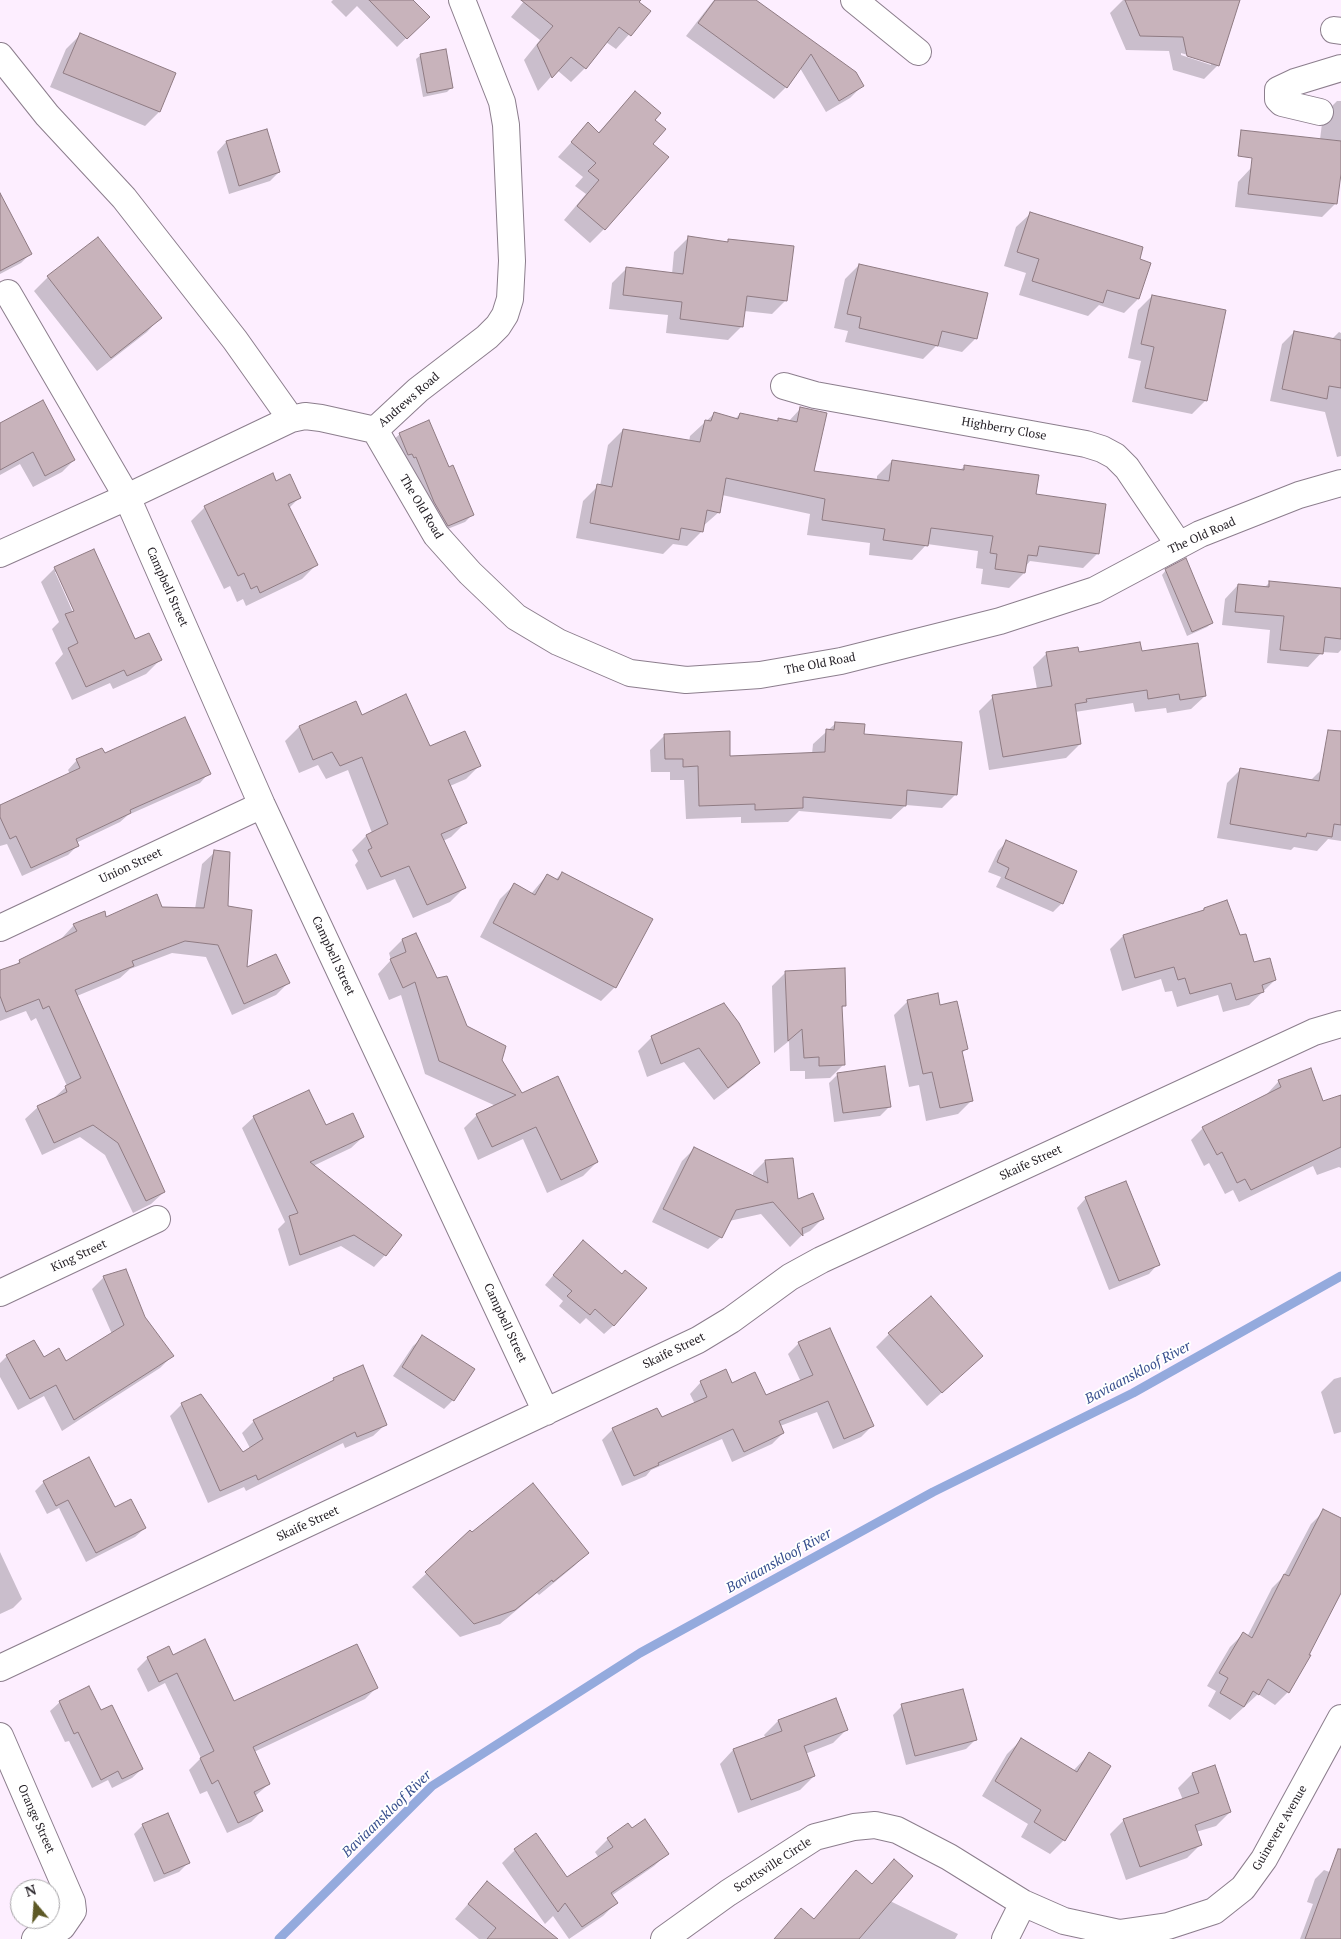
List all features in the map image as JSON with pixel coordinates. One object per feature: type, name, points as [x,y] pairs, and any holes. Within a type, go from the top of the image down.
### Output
[{"type":"street","name":"Andrews Road","points":[[0,554],[291,419],[306,416],[322,418],[375,430],[418,390],[487,337],[498,326],[505,315],[510,299],[512,261],[506,125],[502,102],[462,0]]},
{"type":"street","points":[[854,0],[918,52]]},
{"type":"street","points":[[0,56],[47,116],[124,198],[240,348],[291,419]]},
{"type":"street","points":[[1320,112],[1282,103],[1278,99],[1278,90],[1294,82],[1341,68]]},
{"type":"street","name":"Campbell Street","points":[[8,293],[128,496],[262,805],[546,1412]]},
{"type":"street","name":"Highberry Close","points":[[784,386],[815,395],[1076,442],[1102,449],[1115,456],[1127,468],[1179,545]]},
{"type":"street","name":"The Old Road","points":[[375,430],[436,535],[470,573],[516,616],[558,642],[630,673],[686,680],[760,675],[841,660],[1000,621],[1095,590],[1200,534],[1299,496],[1341,483]]},
{"type":"street","name":"Union Street","points":[[0,928],[262,805]]},
{"type":"street","name":"Skaife Street","points":[[0,1668],[698,1340],[731,1320],[790,1277],[821,1260],[1314,1032],[1341,1024]]},
{"type":"street","name":"King Street","points":[[0,1292],[157,1219]]},
{"type":"street","name":"Guinevere Avenue","points":[[1023,1903],[1064,1921],[1119,1933],[1168,1926],[1214,1911],[1243,1888],[1264,1859],[1341,1718]]},
{"type":"street","name":"Orange Street","points":[[0,1736],[72,1902],[73,1911],[62,1927],[36,1939]]},
{"type":"street","name":"Scottsville Circle","points":[[664,1939],[728,1893],[816,1838],[875,1824],[897,1830],[949,1857],[1023,1903]]},
{"type":"street","points":[[1005,1939],[1023,1903]]},
{"type":"building","points":[[369,0],[413,0],[430,17],[407,39]]},
{"type":"building","points":[[521,0],[641,0],[639,2],[651,11],[631,36],[619,27],[586,69],[571,57],[552,78],[537,45],[553,26]]},
{"type":"building","points":[[715,0],[756,0],[856,72],[864,86],[839,101],[811,54],[787,88],[698,23]]},
{"type":"building","points":[[1125,0],[1240,0],[1219,66],[1187,56],[1183,37],[1140,36]]},
{"type":"building","points":[[80,33],[176,73],[160,112],[63,73]]},
{"type":"building","points":[[446,49],[453,88],[427,93],[420,54]]},
{"type":"building","points":[[635,91],[661,113],[655,120],[666,129],[653,144],[669,157],[605,230],[577,206],[599,180],[588,171],[596,163],[571,142],[588,122],[599,133]]},
{"type":"building","points":[[267,129],[280,172],[239,186],[226,141]]},
{"type":"building","points":[[1241,130],[1341,141],[1341,174],[1337,204],[1248,194],[1252,158],[1238,156]]},
{"type":"building","points":[[0,193],[32,254],[0,271]]},
{"type":"building","points":[[1030,212],[1143,247],[1140,259],[1151,263],[1139,299],[1107,290],[1103,303],[1032,281],[1039,259],[1017,252]]},
{"type":"building","points":[[688,236],[728,242],[728,239],[794,246],[787,301],[747,296],[743,327],[680,319],[682,302],[623,295],[626,267],[683,274]]},
{"type":"building","points":[[98,237],[162,318],[111,358],[47,276]]},
{"type":"building","points":[[859,264],[988,293],[977,339],[942,331],[938,346],[859,328],[861,317],[847,314]]},
{"type":"building","points":[[1152,295],[1226,310],[1207,401],[1145,388],[1154,347],[1141,344]]},
{"type":"building","points":[[1294,331],[1341,340],[1341,388],[1329,386],[1327,399],[1282,389]]},
{"type":"building","points":[[43,400],[75,460],[45,476],[33,452],[0,470],[0,423]]},
{"type":"building","points":[[800,407],[827,413],[814,471],[889,481],[892,460],[964,470],[964,465],[1039,475],[1036,494],[1106,504],[1099,554],[1039,546],[1037,556],[1028,555],[1025,573],[995,569],[997,554],[990,553],[993,536],[931,528],[928,546],[883,540],[885,529],[822,520],[825,499],[726,478],[720,513],[707,510],[703,532],[681,528],[679,540],[590,523],[597,484],[612,487],[623,429],[700,442],[705,420],[711,421],[714,412],[738,419],[740,413],[778,421],[778,418],[797,422]]},
{"type":"building","points":[[429,420],[449,467],[453,465],[474,515],[448,526],[434,502],[416,457],[414,458],[412,454],[408,455],[399,433]]},
{"type":"building","points":[[273,473],[276,481],[290,474],[301,498],[288,504],[318,565],[260,593],[257,586],[251,589],[244,573],[238,576],[204,506]]},
{"type":"building","points":[[94,549],[135,639],[149,633],[162,660],[127,676],[124,670],[86,687],[68,648],[78,643],[65,614],[74,611],[54,567]]},
{"type":"building","points":[[1186,558],[1213,623],[1192,632],[1165,569]]},
{"type":"building","points":[[1269,581],[1341,588],[1341,639],[1325,637],[1323,654],[1280,650],[1284,616],[1235,612],[1238,584],[1269,587]]},
{"type":"building","points":[[1140,642],[1142,651],[1198,643],[1206,696],[1180,700],[1179,694],[1148,699],[1147,690],[1086,699],[1087,702],[1075,704],[1081,744],[1003,757],[992,695],[1052,686],[1046,652],[1078,647],[1079,652]]},
{"type":"building","points":[[406,694],[430,746],[465,731],[481,766],[448,780],[467,823],[441,834],[466,888],[427,905],[409,866],[381,877],[368,850],[372,848],[366,835],[388,824],[362,757],[340,766],[332,752],[313,760],[299,726],[356,701],[362,715]]},
{"type":"building","points":[[185,717],[211,774],[130,810],[131,813],[76,839],[79,846],[31,868],[16,836],[10,839],[0,817],[0,805],[80,768],[76,759],[102,748],[105,753]]},
{"type":"building","points":[[835,722],[865,724],[864,734],[962,742],[957,795],[907,790],[906,806],[803,797],[803,808],[755,810],[755,804],[699,806],[698,766],[683,767],[683,759],[665,759],[664,734],[730,731],[730,756],[825,752],[826,729],[834,730]]},
{"type":"building","points":[[1328,730],[1341,731],[1341,825],[1334,824],[1332,837],[1307,833],[1306,837],[1230,824],[1240,768],[1319,781]]},
{"type":"building","points":[[1006,840],[1077,871],[1063,904],[1005,878],[1009,868],[997,862]]},
{"type":"building","points":[[214,850],[230,852],[228,906],[252,910],[247,967],[276,954],[290,983],[244,1004],[218,945],[185,941],[132,961],[134,966],[75,990],[165,1192],[146,1201],[118,1143],[93,1125],[54,1143],[37,1106],[67,1092],[65,1086],[81,1078],[49,1006],[43,1009],[39,999],[6,1012],[0,996],[0,970],[20,963],[19,960],[77,931],[73,924],[105,911],[106,917],[157,894],[162,907],[204,908]]},
{"type":"building","points":[[562,872],[653,919],[616,988],[493,923],[514,883],[535,895],[547,874],[558,880]]},
{"type":"building","points":[[1227,900],[1240,935],[1246,934],[1254,962],[1270,958],[1276,980],[1262,985],[1264,992],[1236,1000],[1231,983],[1190,994],[1185,978],[1178,980],[1174,967],[1135,978],[1123,935],[1204,910],[1204,908]]},
{"type":"building","points":[[416,933],[437,978],[447,976],[467,1026],[506,1046],[502,1060],[522,1093],[558,1076],[598,1162],[561,1180],[536,1127],[492,1147],[476,1114],[516,1095],[439,1061],[415,982],[403,988],[390,959],[406,952],[402,939]]},
{"type":"building","points":[[845,968],[846,1006],[842,1006],[845,1065],[819,1066],[819,1057],[804,1058],[802,1029],[788,1041],[785,971]]},
{"type":"building","points":[[938,993],[940,1005],[957,1001],[968,1049],[962,1051],[973,1101],[940,1108],[932,1072],[923,1074],[907,1000]]},
{"type":"building","points":[[724,1003],[739,1023],[760,1063],[728,1088],[699,1048],[661,1064],[651,1036]]},
{"type":"building","points":[[885,1066],[891,1107],[843,1113],[837,1073]]},
{"type":"building","points":[[1311,1068],[1323,1101],[1341,1095],[1341,1147],[1251,1190],[1245,1179],[1237,1183],[1222,1152],[1217,1155],[1202,1127],[1281,1087],[1278,1080]]},
{"type":"building","points":[[309,1090],[326,1125],[353,1113],[364,1137],[310,1162],[402,1235],[386,1256],[354,1235],[300,1255],[289,1216],[298,1213],[253,1116]]},
{"type":"building","points":[[694,1147],[768,1183],[765,1160],[793,1158],[798,1199],[813,1193],[824,1219],[802,1228],[803,1236],[773,1202],[736,1210],[722,1238],[663,1209]]},
{"type":"building","points":[[1126,1181],[1160,1265],[1119,1281],[1085,1197]]},
{"type":"building","points":[[583,1240],[622,1274],[625,1270],[647,1288],[614,1326],[595,1309],[590,1315],[567,1296],[572,1291],[553,1275]]},
{"type":"building","points":[[126,1269],[145,1317],[174,1356],[74,1420],[56,1385],[30,1399],[6,1355],[34,1340],[44,1357],[59,1348],[66,1361],[124,1325],[103,1276]]},
{"type":"building","points":[[931,1296],[983,1356],[942,1393],[888,1333]]},
{"type":"building","points":[[830,1328],[874,1426],[844,1439],[828,1401],[779,1421],[784,1433],[744,1452],[733,1429],[634,1476],[612,1428],[657,1408],[662,1417],[707,1397],[700,1381],[726,1369],[732,1383],[755,1372],[766,1395],[813,1375],[798,1342]]},
{"type":"building","points":[[422,1335],[475,1369],[454,1401],[402,1367]]},
{"type":"building","points":[[363,1365],[387,1425],[357,1437],[355,1432],[258,1480],[256,1475],[220,1491],[181,1403],[201,1394],[243,1452],[263,1439],[253,1420],[334,1380],[333,1378]]},
{"type":"building","points":[[89,1457],[115,1507],[131,1499],[146,1528],[96,1553],[68,1500],[56,1506],[43,1481]]},
{"type":"building","points":[[533,1483],[589,1553],[515,1610],[474,1624],[425,1572],[470,1530],[472,1532]]},
{"type":"building","points":[[1323,1509],[1341,1518],[1341,1593],[1309,1655],[1311,1655],[1289,1693],[1268,1679],[1259,1695],[1253,1691],[1244,1707],[1220,1693],[1228,1678],[1219,1673],[1243,1632],[1252,1638],[1284,1574],[1289,1576]]},
{"type":"building","points":[[205,1639],[234,1701],[357,1644],[378,1688],[253,1747],[270,1784],[254,1792],[263,1811],[238,1823],[218,1780],[212,1784],[200,1758],[214,1751],[177,1673],[159,1682],[147,1657],[169,1646],[173,1655]]},
{"type":"building","points":[[89,1686],[101,1710],[112,1705],[143,1769],[122,1779],[118,1771],[101,1780],[78,1732],[74,1734],[59,1701]]},
{"type":"building","points":[[963,1689],[977,1740],[915,1756],[901,1704]]},
{"type":"building","points":[[836,1698],[848,1730],[804,1746],[815,1776],[751,1800],[733,1749],[782,1731],[778,1720]]},
{"type":"building","points":[[1021,1738],[1077,1772],[1089,1752],[1111,1766],[1065,1841],[1034,1822],[1041,1810],[995,1781]]},
{"type":"building","points":[[1215,1765],[1231,1812],[1195,1825],[1202,1845],[1140,1867],[1123,1819],[1199,1793],[1192,1773]]},
{"type":"building","points":[[168,1813],[190,1863],[164,1874],[142,1824]]},
{"type":"building","points":[[645,1819],[669,1854],[611,1893],[618,1903],[582,1927],[565,1903],[558,1912],[514,1849],[536,1833],[567,1877],[613,1847],[607,1838],[628,1823],[632,1828]]},
{"type":"building","points":[[1338,1849],[1341,1849],[1341,1939],[1305,1939]]},
{"type":"building","points":[[894,1859],[913,1876],[859,1939],[774,1939],[801,1908],[814,1919],[856,1870],[872,1884]]},
{"type":"building","points":[[487,1881],[558,1939],[487,1939],[496,1928],[468,1904]]},
{"type":"waterway","name":"Baviaanskloof River","points":[[279,1939],[432,1786],[640,1653],[933,1492],[1133,1393],[1341,1276]]}]
